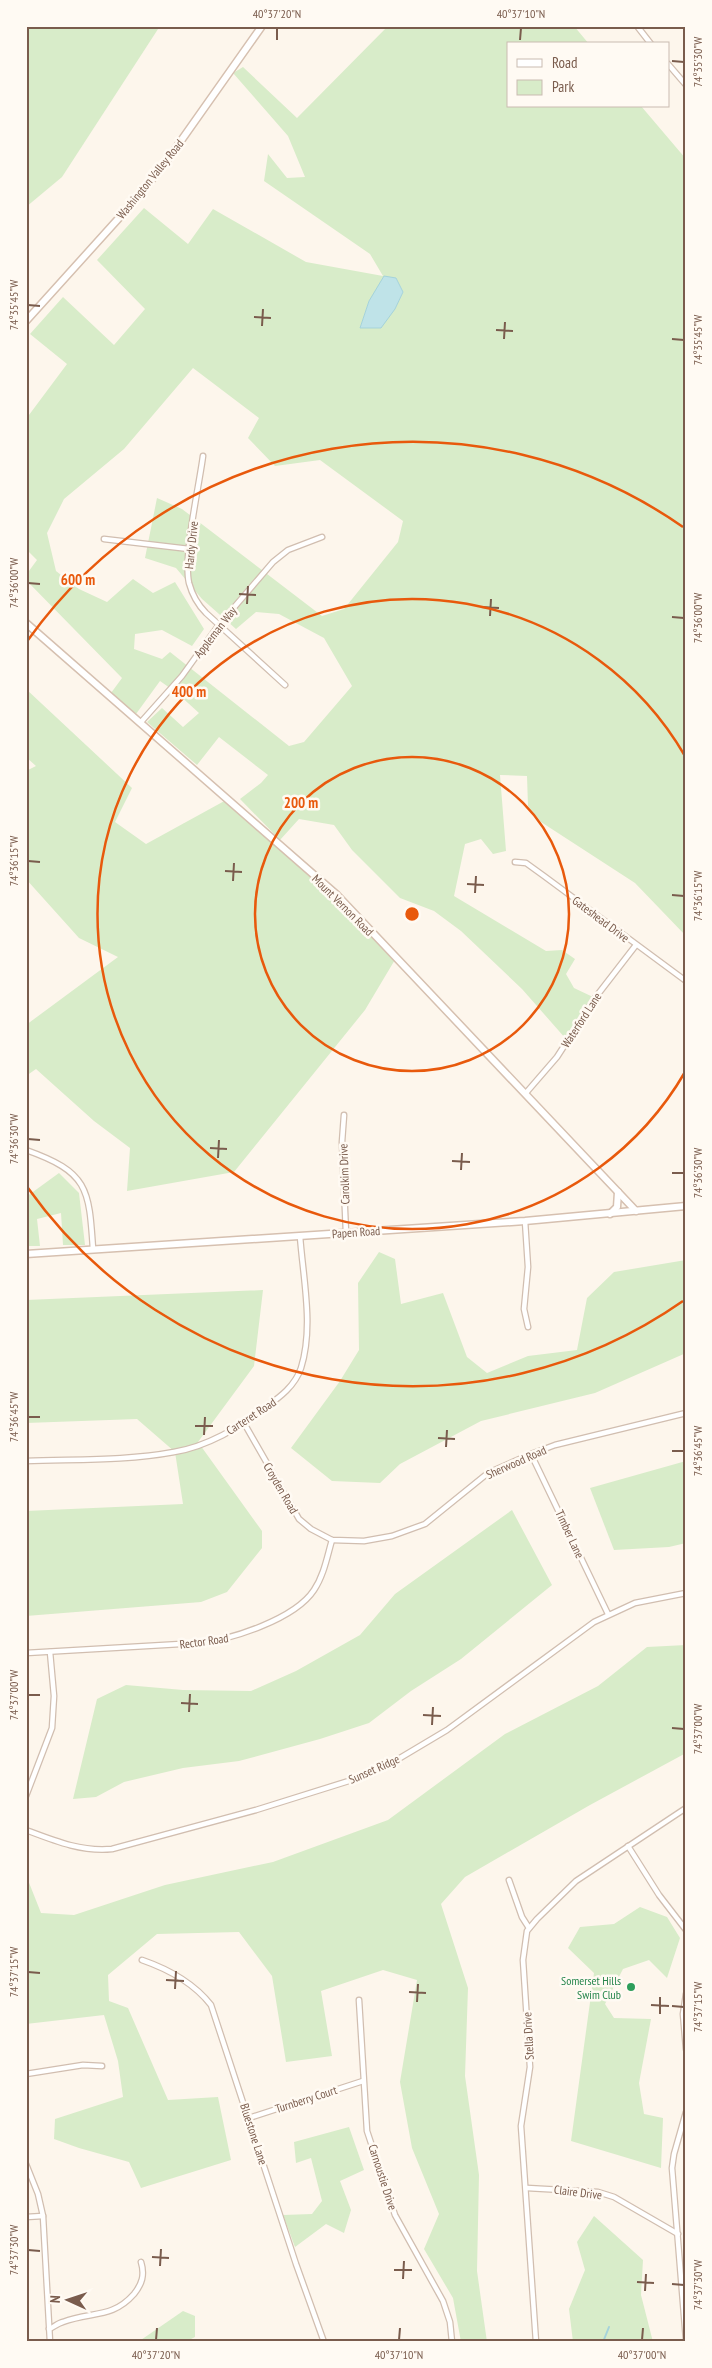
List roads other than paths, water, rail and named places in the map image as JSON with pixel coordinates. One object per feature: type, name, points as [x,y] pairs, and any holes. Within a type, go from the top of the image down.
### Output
[{"type":"street","name":"Washington Valley Road","points":[[26,321],[137,198],[166,162],[262,26]]},
{"type":"street","points":[[636,26],[650,42]]},
{"type":"street","points":[[670,66],[686,85]]},
{"type":"street","name":"Hardy Drive","points":[[203,456],[189,549],[189,583],[200,607],[218,626],[285,685]]},
{"type":"street","name":"Appleman Way","points":[[141,722],[182,676],[218,626],[281,555],[297,546],[322,537]]},
{"type":"street","points":[[104,539],[189,549]]},
{"type":"street","name":"Mount Vernon Road","points":[[26,623],[337,895],[636,1211]]},
{"type":"street","name":"Gateshead Drive","points":[[515,862],[526,864],[544,876],[686,981]]},
{"type":"street","name":"Waterford Lane","points":[[525,1094],[530,1085],[557,1057],[595,998],[636,945]]},
{"type":"street","name":"Carolkim Drive","points":[[344,1115],[342,1142],[346,1233]]},
{"type":"street","points":[[26,1150],[65,1167],[83,1186],[90,1208],[93,1249]]},
{"type":"street","points":[[610,1214],[617,1207],[618,1192]]},
{"type":"street","name":"Papen Road","points":[[26,1254],[525,1222],[686,1206]]},
{"type":"street","points":[[525,1222],[528,1267],[524,1309],[528,1327]]},
{"type":"street","name":"Carteret Road","points":[[26,1461],[175,1452],[218,1437],[244,1423],[282,1395],[300,1370],[306,1349],[306,1312],[300,1236]]},
{"type":"street","name":"Sherwood Road","points":[[332,1540],[364,1541],[414,1529],[435,1517],[488,1473],[531,1454],[555,1445],[686,1413]]},
{"type":"street","name":"Croyden Road","points":[[244,1423],[300,1519],[318,1533],[332,1540]]},
{"type":"street","name":"Timber Lane","points":[[531,1454],[608,1614]]},
{"type":"street","name":"Rector Road","points":[[26,1653],[213,1642],[245,1633],[287,1613],[310,1596],[323,1571],[332,1540]]},
{"type":"street","name":"Sunset Ridge","points":[[26,1830],[65,1844],[90,1850],[112,1849],[256,1810],[355,1779],[425,1744],[585,1628],[608,1614],[636,1603],[686,1593]]},
{"type":"street","points":[[26,1796],[52,1728],[54,1696],[50,1652]]},
{"type":"street","points":[[509,1880],[522,1918],[529,1928],[575,1882],[686,1808]]},
{"type":"street","points":[[628,1846],[659,1895],[686,1930]]},
{"type":"street","name":"Stella Drive","points":[[529,1928],[525,1941],[523,1960],[530,2067],[521,2126],[527,2188],[536,2342]]},
{"type":"street","name":"Bluestone Lane","points":[[142,1960],[167,1968],[178,1975],[211,2005],[296,2264],[324,2342]]},
{"type":"street","points":[[686,1994],[683,2014],[686,2049]]},
{"type":"street","name":"Carnoustie Drive","points":[[359,2000],[367,2131],[390,2203],[443,2301],[450,2322],[452,2342]]},
{"type":"street","points":[[26,2074],[83,2065],[102,2066]]},
{"type":"street","name":"Turnberry Court","points":[[249,2118],[363,2081]]},
{"type":"street","points":[[686,2112],[672,2168],[686,2340]]},
{"type":"street","points":[[26,2164],[38,2194],[43,2216],[50,2342]]},
{"type":"street","name":"Claire Drive","points":[[527,2188],[598,2192],[614,2197],[678,2237]]},
{"type":"street","points":[[26,2217],[43,2216]]},
{"type":"street","points":[[678,2237],[686,2237]]},
{"type":"street","points":[[49,2329],[64,2321],[107,2313],[126,2302],[139,2288],[143,2278],[141,2262]]},
{"type":"water","points":[[384,276],[396,278],[403,292],[395,309],[381,328],[360,328],[369,301]]},
{"type":"waterway","points":[[603,2342],[609,2327]]},
{"type":"place","name":"Somerset Hills Swim Club","points":[[631,1987]]}]
